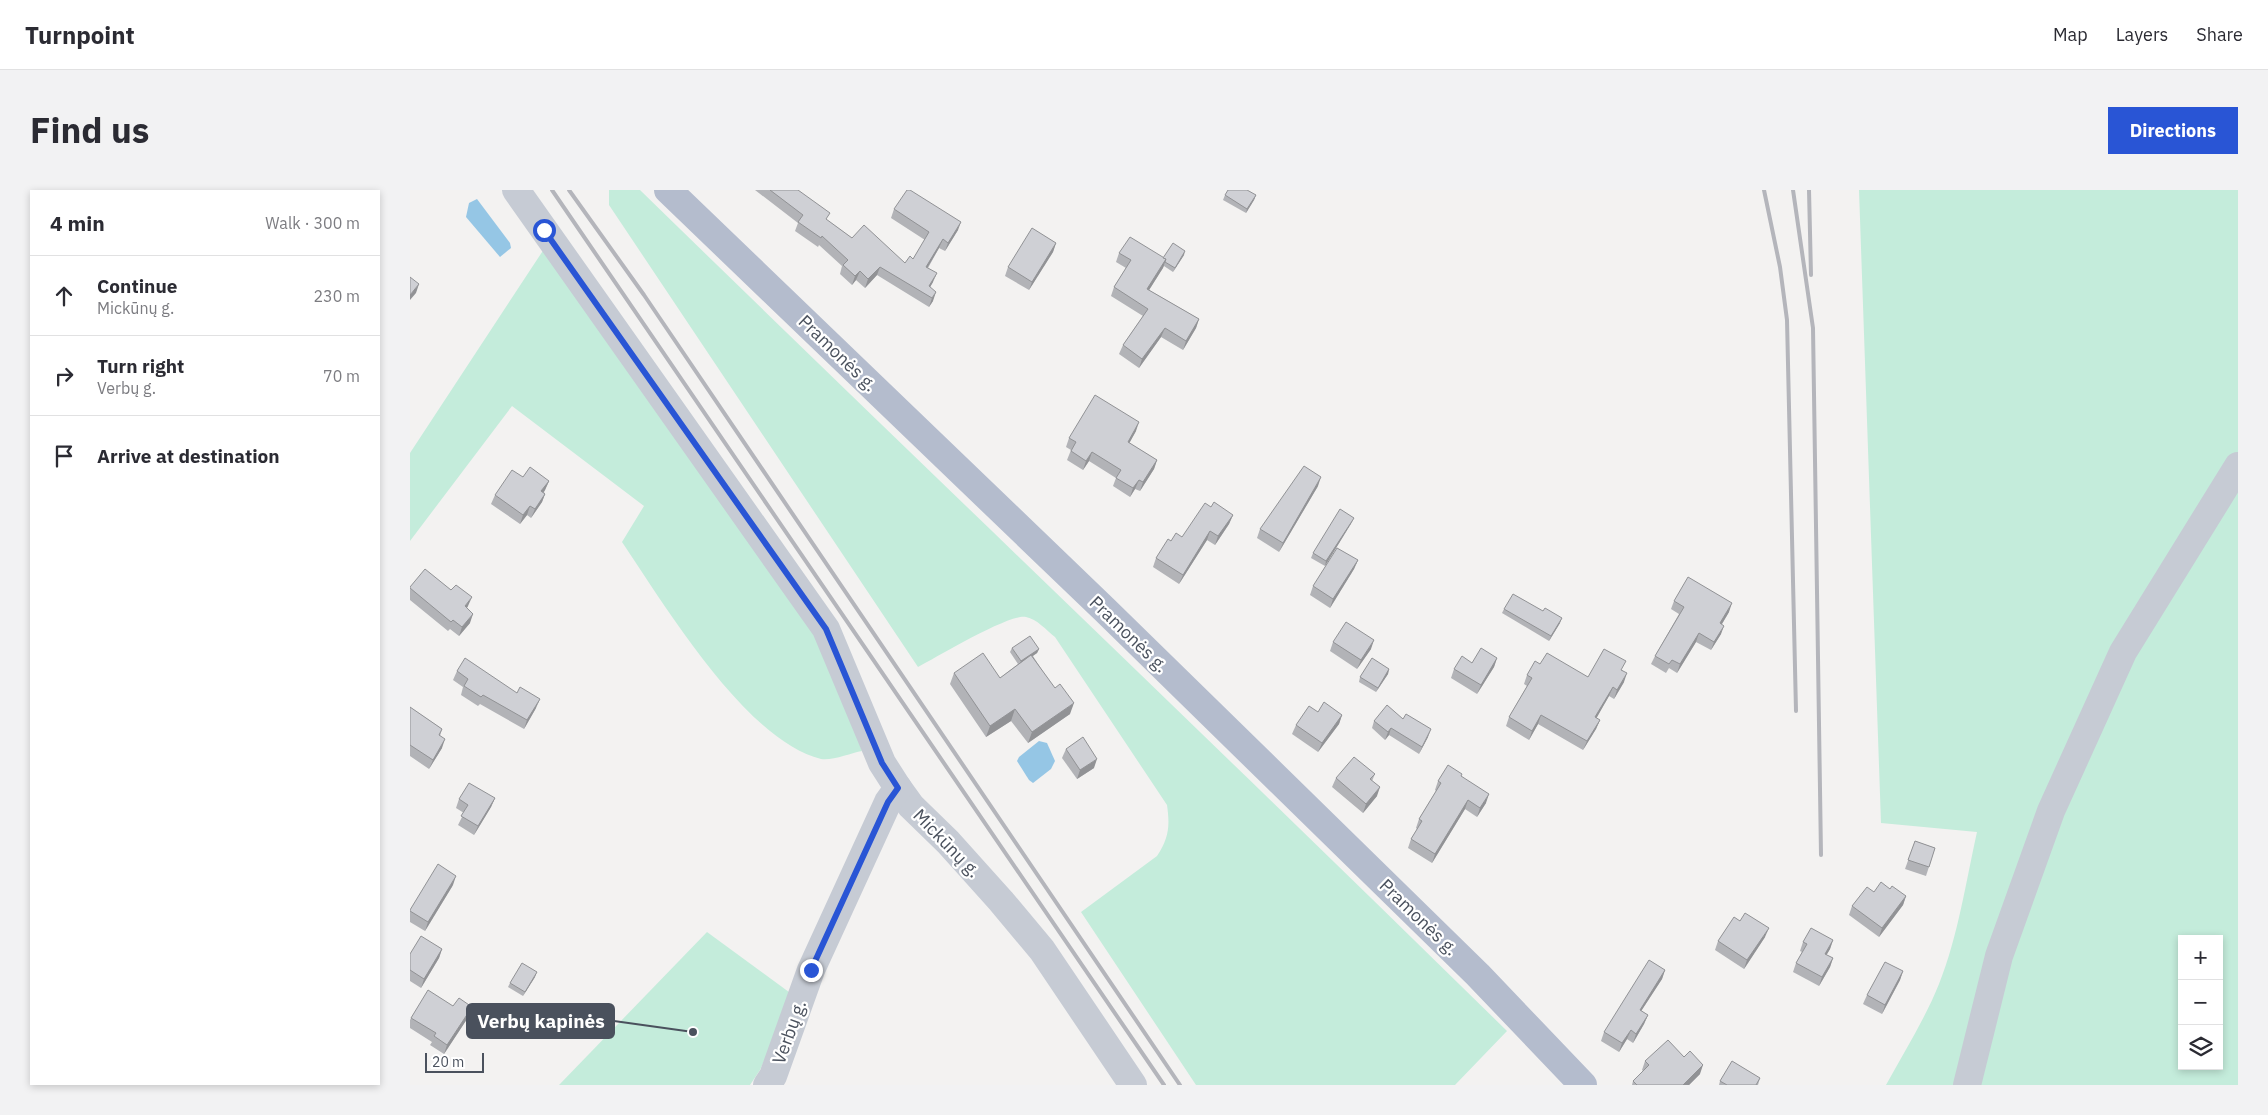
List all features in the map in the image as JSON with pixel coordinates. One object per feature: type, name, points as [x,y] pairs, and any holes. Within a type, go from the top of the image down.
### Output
[{"type":"main road","name":"Pramonės g.","points":[[668,190],[1105,610],[1478,975],[1583,1085]]},
{"type":"street","name":"Mickūnų g.","points":[[516,190],[826,629],[882,763],[898,788],[911,806],[948,842],[1042,950],[1133,1085]]},
{"type":"street","points":[[1967,1085],[1999,956],[2051,811],[2123,652],[2238,466]]},
{"type":"street","name":"Verbų g.","points":[[767,1085],[773,1076],[811,970],[888,802],[898,788]]},
{"type":"green space","points":[[609,190],[640,190],[1507,1031],[1455,1085],[1196,1085],[1081,912],[1157,856],[1168,832],[1167,805],[1055,637],[1034,620],[1026,617],[1018,618],[990,628],[918,667],[609,205]]},
{"type":"green space","points":[[1859,190],[2238,190],[2238,1085],[1886,1085],[1927,1010],[1946,966],[1977,832],[1881,823]]},
{"type":"green space","points":[[546,246],[829,655],[862,751],[836,758],[821,759],[793,747],[764,726],[736,699],[709,667],[660,600],[622,542],[644,506],[512,406],[410,541],[410,453]]},
{"type":"green space","points":[[707,932],[793,995],[760,1070],[750,1085],[559,1085]]},
{"type":"water","points":[[477,199],[510,243],[511,248],[500,257],[466,217],[469,203]]},
{"type":"water","points":[[1039,741],[1047,743],[1055,761],[1051,769],[1033,783],[1017,761],[1019,757]]},
{"type":"building","points":[[770,190],[798,190],[830,213],[826,219],[852,238],[864,225],[905,263],[910,256],[913,259],[929,232],[894,209],[907,190],[910,190],[961,222],[948,243],[943,239],[926,267],[937,273],[929,286],[936,292],[932,298],[880,267],[868,279],[860,271],[855,276],[843,265],[848,260],[822,236],[821,238],[798,222],[803,215]]},
{"type":"building","points":[[1228,190],[1247,190],[1256,195],[1247,209],[1225,195]]},
{"type":"building","points":[[1032,228],[1056,243],[1032,282],[1008,267]]},
{"type":"building","points":[[1130,237],[1166,259],[1147,289],[1199,319],[1186,341],[1165,328],[1142,359],[1123,345],[1148,309],[1114,287],[1131,260],[1119,253]]},
{"type":"building","points":[[1173,243],[1185,251],[1175,268],[1165,262],[1166,259],[1163,258]]},
{"type":"building","points":[[410,277],[419,284],[410,295]]},
{"type":"building","points":[[1095,395],[1139,422],[1128,442],[1157,460],[1143,482],[1139,480],[1133,488],[1116,478],[1121,470],[1092,452],[1086,461],[1071,451],[1076,442],[1069,438]]},
{"type":"building","points":[[1304,466],[1321,477],[1283,543],[1260,529]]},
{"type":"building","points":[[530,467],[549,481],[541,491],[545,494],[535,509],[530,506],[523,515],[495,495],[512,470],[523,477]]},
{"type":"building","points":[[1214,502],[1233,515],[1218,536],[1210,531],[1183,575],[1156,558],[1168,539],[1171,541],[1176,533],[1182,537],[1205,503],[1211,507]]},
{"type":"building","points":[[1340,509],[1354,518],[1326,561],[1313,553]]},
{"type":"building","points":[[1337,548],[1358,560],[1333,599],[1313,586]]},
{"type":"building","points":[[425,569],[451,590],[456,585],[472,597],[465,606],[473,614],[462,627],[453,620],[451,622],[410,588]]},
{"type":"building","points":[[1688,577],[1732,603],[1720,623],[1724,626],[1714,642],[1699,633],[1680,664],[1672,660],[1669,664],[1655,656],[1684,607],[1674,601]]},
{"type":"building","points":[[1513,594],[1543,611],[1545,608],[1562,618],[1551,636],[1504,609]]},
{"type":"building","points":[[1346,622],[1374,640],[1361,660],[1333,642]]},
{"type":"building","points":[[1030,636],[1039,649],[1021,661],[1012,648]]},
{"type":"building","points":[[1481,648],[1497,658],[1481,685],[1454,669],[1462,656],[1472,663]]},
{"type":"building","points":[[1604,649],[1626,661],[1621,670],[1627,673],[1617,690],[1613,687],[1595,717],[1600,720],[1587,741],[1541,715],[1532,731],[1509,717],[1532,678],[1527,675],[1535,661],[1540,664],[1547,653],[1588,677]]},
{"type":"building","points":[[983,653],[1000,678],[1031,655],[1055,688],[1060,684],[1074,703],[1032,732],[1015,709],[990,726],[954,673]]},
{"type":"building","points":[[465,658],[517,693],[520,687],[540,699],[527,720],[483,695],[481,697],[464,686],[468,679],[457,671]]},
{"type":"building","points":[[1372,658],[1389,669],[1378,688],[1360,677]]},
{"type":"building","points":[[1324,702],[1342,715],[1322,743],[1296,725],[1309,706],[1318,712]]},
{"type":"building","points":[[1387,705],[1403,719],[1406,714],[1431,729],[1422,747],[1391,728],[1388,732],[1374,721]]},
{"type":"building","points":[[410,707],[442,729],[439,735],[445,739],[433,760],[410,745]]},
{"type":"building","points":[[1083,737],[1097,759],[1080,770],[1066,749]]},
{"type":"building","points":[[1354,757],[1375,774],[1370,779],[1380,787],[1366,804],[1336,778]]},
{"type":"building","points":[[1448,765],[1489,794],[1480,808],[1468,800],[1435,854],[1411,839],[1422,821],[1419,819],[1441,783],[1438,781]]},
{"type":"building","points":[[469,783],[495,798],[478,826],[461,816],[468,805],[459,799]]},
{"type":"building","points":[[1915,841],[1935,848],[1929,867],[1908,860]]},
{"type":"building","points":[[438,864],[456,876],[428,922],[410,910]]},
{"type":"building","points":[[1881,882],[1890,889],[1892,886],[1906,896],[1882,928],[1852,906],[1867,887],[1874,892]]},
{"type":"building","points":[[1745,913],[1769,928],[1747,960],[1718,941],[1734,917],[1740,921]]},
{"type":"building","points":[[1811,928],[1833,940],[1825,954],[1833,958],[1822,977],[1796,963],[1807,944],[1803,942]]},
{"type":"building","points":[[421,936],[442,949],[424,979],[410,970],[410,954]]},
{"type":"building","points":[[1649,960],[1665,970],[1640,1010],[1648,1015],[1636,1034],[1631,1030],[1622,1043],[1604,1032]]},
{"type":"building","points":[[1885,962],[1903,971],[1885,1005],[1867,995]]},
{"type":"building","points":[[522,963],[537,972],[525,992],[510,983]]},
{"type":"building","points":[[428,990],[453,1006],[459,998],[472,1007],[447,1045],[434,1036],[436,1033],[411,1018]]},
{"type":"building","points":[[1668,1040],[1684,1057],[1690,1051],[1703,1065],[1683,1085],[1637,1085],[1633,1081],[1649,1065],[1645,1061]]},
{"type":"building","points":[[1732,1061],[1760,1078],[1756,1085],[1727,1085],[1720,1081]]},
{"type":"railway","points":[[552,190],[1164,1085]]},
{"type":"railway","points":[[569,190],[644,295],[1180,1085]]},
{"type":"railway","points":[[1764,190],[1780,267],[1787,320],[1796,711]]},
{"type":"railway","points":[[1793,190],[1813,328],[1821,855]]},
{"type":"railway","points":[[1809,190],[1811,275]]},
{"type":"place","name":"Verbų kapinės","points":[[693,1032]]},
{"type":"route","points":[[544,230],[826,629],[882,763],[898,788],[888,802],[811,970]]}]
